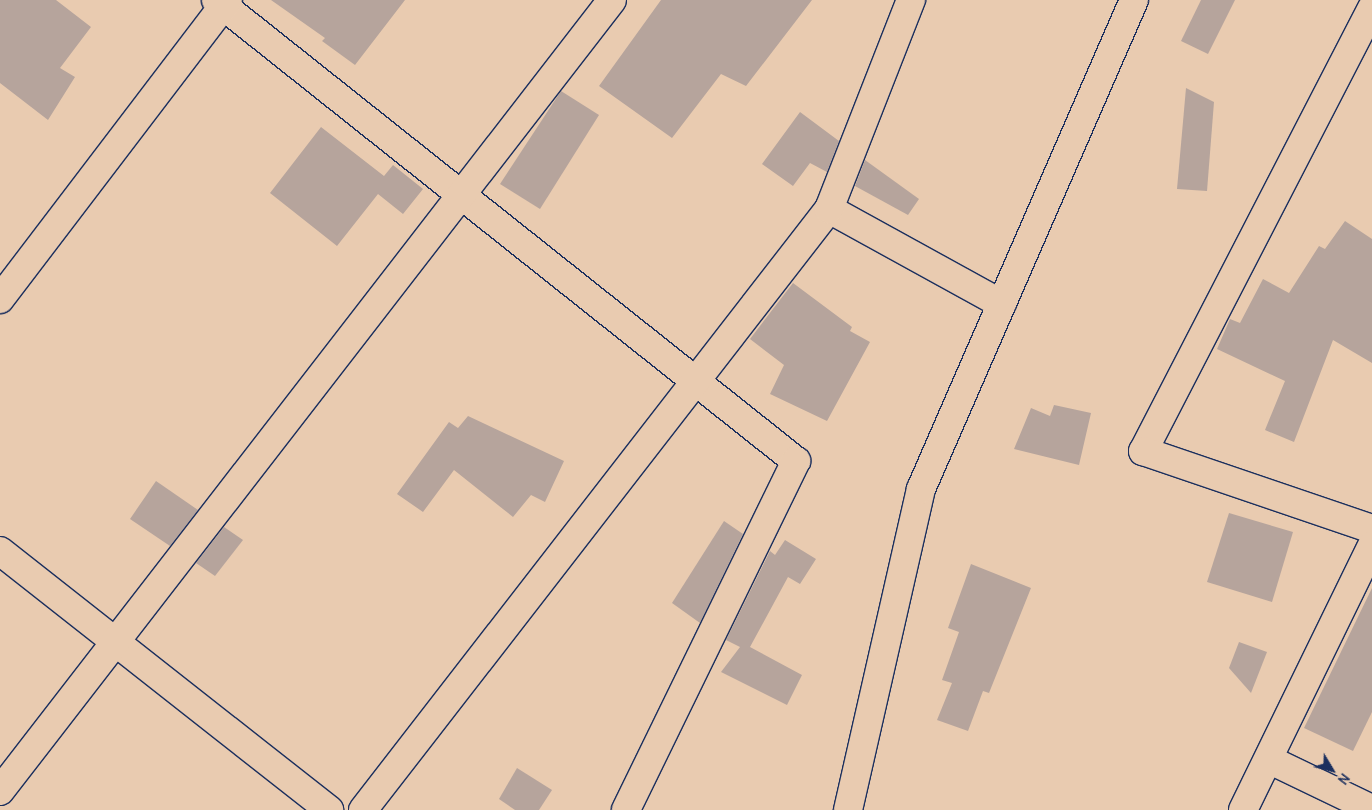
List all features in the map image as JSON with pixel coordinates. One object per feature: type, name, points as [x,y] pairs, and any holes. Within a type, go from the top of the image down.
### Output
[{"type":"street","points":[[0,791],[114,639],[612,0]]},
{"type":"street","points":[[363,810],[829,209],[911,0]]},
{"type":"street","points":[[848,810],[921,489],[1134,0]]},
{"type":"street","points":[[0,299],[222,2],[460,195],[796,461],[626,810]]},
{"type":"street","points":[[1372,8],[1143,451],[1372,529]]},
{"type":"street","points":[[829,209],[1002,304]]},
{"type":"street","points":[[1243,810],[1270,760],[1372,546]]},
{"type":"street","points":[[0,551],[329,810]]},
{"type":"street","points":[[1270,760],[1372,809]]},
{"type":"building","points":[[0,0],[56,0],[91,27],[60,68],[75,77],[48,120],[0,83]]},
{"type":"building","points":[[271,0],[405,0],[355,65],[322,41],[325,38]]},
{"type":"building","points":[[661,0],[812,0],[746,86],[721,74],[672,138],[599,86]]},
{"type":"building","points":[[1201,0],[1235,0],[1208,54],[1181,41]]},
{"type":"building","points":[[1186,88],[1214,102],[1207,191],[1177,189]]},
{"type":"building","points":[[561,91],[599,115],[540,209],[500,184]]},
{"type":"building","points":[[800,112],[839,141],[827,172],[810,163],[793,186],[762,164]]},
{"type":"building","points":[[321,127],[384,176],[393,165],[423,189],[403,214],[378,194],[337,246],[270,193]]},
{"type":"building","points":[[865,160],[919,199],[908,215],[855,186]]},
{"type":"building","points":[[1345,221],[1372,239],[1372,363],[1333,340],[1294,442],[1265,430],[1285,381],[1217,349],[1230,319],[1240,323],[1263,279],[1289,293],[1319,246],[1325,249]]},
{"type":"building","points":[[793,283],[852,327],[850,331],[870,342],[827,421],[770,394],[784,365],[750,339]]},
{"type":"building","points":[[1054,405],[1091,413],[1079,465],[1014,449],[1031,408],[1050,416]]},
{"type":"building","points":[[468,416],[564,461],[545,502],[531,495],[513,517],[454,470],[423,512],[397,494],[449,422],[458,428]]},
{"type":"building","points":[[156,481],[198,510],[170,546],[130,519]]},
{"type":"building","points":[[1229,513],[1293,532],[1272,602],[1207,582]]},
{"type":"building","points":[[724,521],[743,534],[700,623],[672,603]]},
{"type":"building","points":[[224,527],[243,540],[215,576],[196,563]]},
{"type":"building","points":[[785,540],[816,559],[800,584],[788,577],[750,647],[802,675],[787,705],[721,672],[740,647],[726,640],[770,551],[775,555]]},
{"type":"building","points":[[971,564],[1031,588],[989,693],[983,691],[968,731],[937,720],[952,683],[942,680],[959,632],[948,628]]},
{"type":"building","points":[[1372,588],[1372,712],[1353,751],[1304,728]]},
{"type":"building","points":[[1239,642],[1267,652],[1251,693],[1229,668]]},
{"type":"building","points":[[517,768],[552,790],[539,810],[515,810],[499,799]]}]
